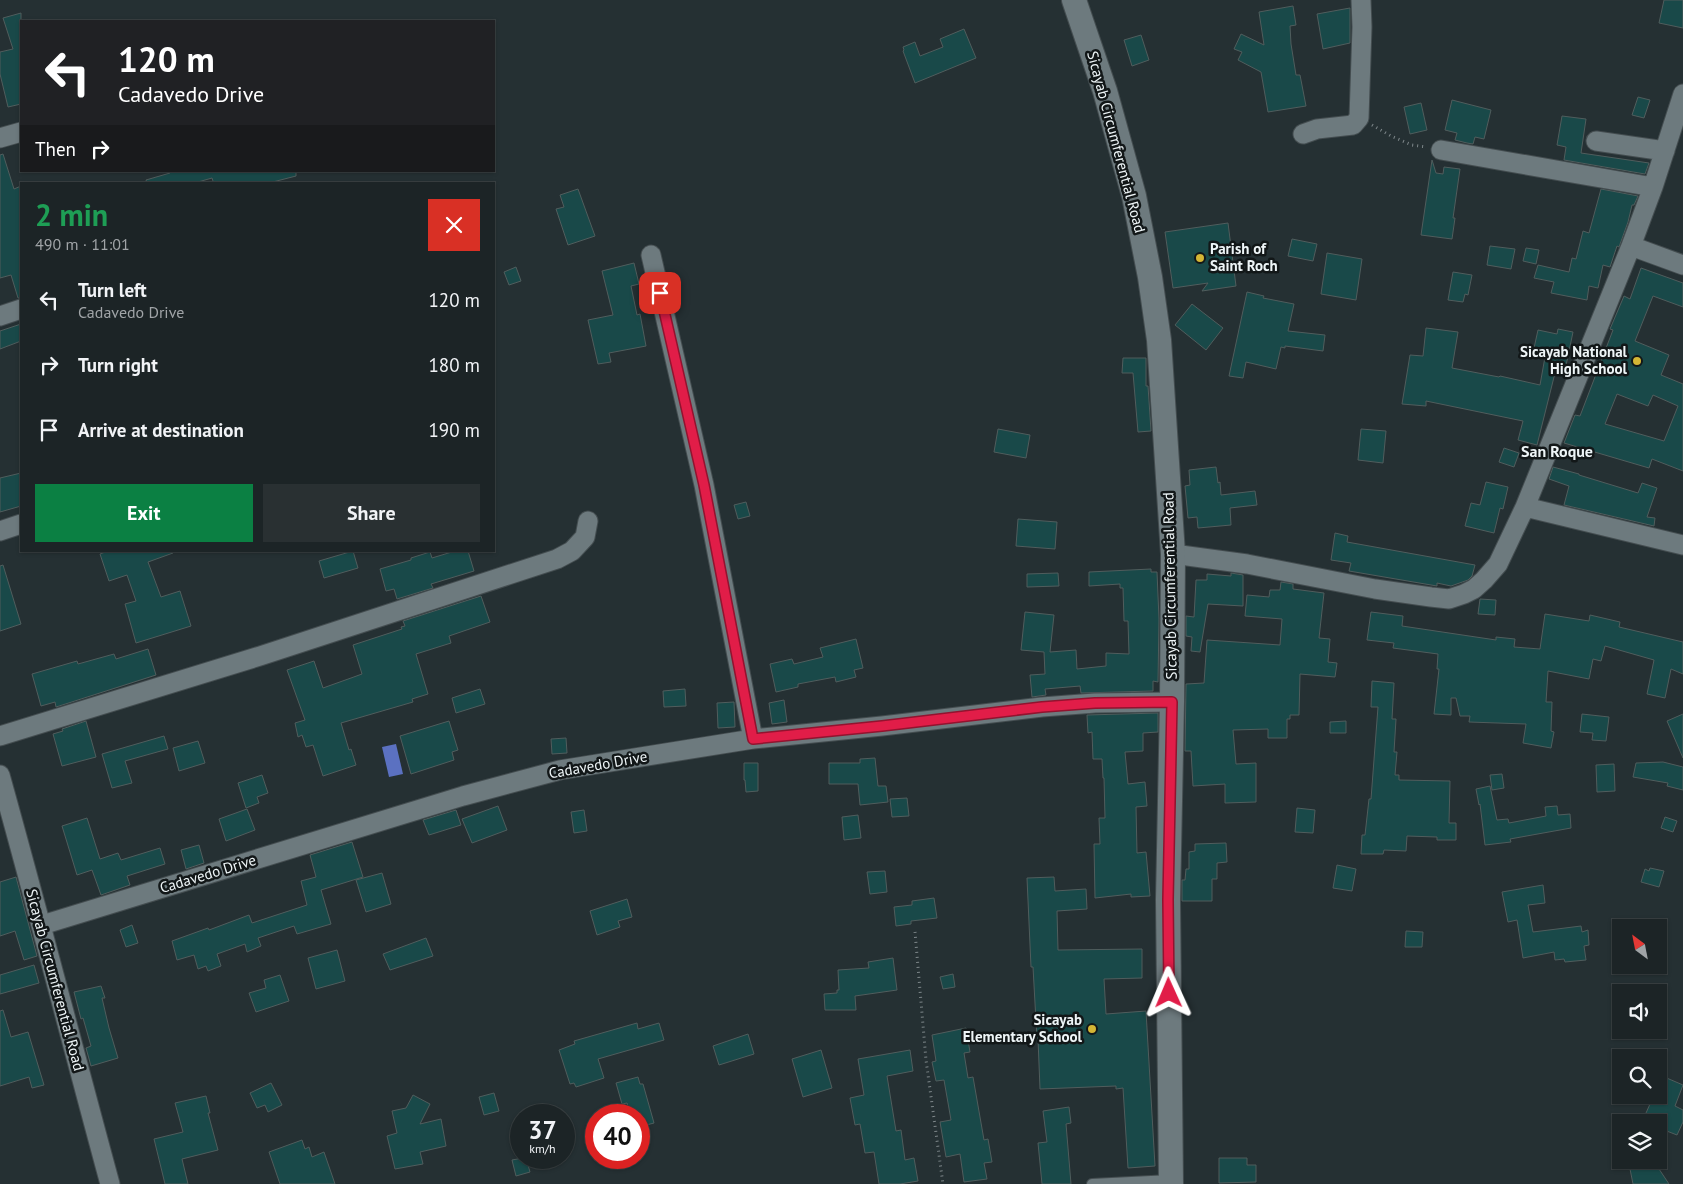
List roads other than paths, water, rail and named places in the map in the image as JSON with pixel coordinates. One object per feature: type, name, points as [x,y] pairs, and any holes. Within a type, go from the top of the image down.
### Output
[{"type":"street","name":"Sicayab Circumferential Road","points":[[1074,0],[1105,91],[1134,196],[1150,277],[1159,340],[1173,554],[1168,900],[1171,1182]]},
{"type":"street","points":[[1303,134],[1317,129],[1353,125],[1359,118],[1361,0]]},
{"type":"street","points":[[1173,554],[1273,569],[1394,592],[1450,598],[1474,589],[1484,580],[1498,564],[1525,507],[1631,246],[1683,94]]},
{"type":"street","points":[[0,138],[20,132]]},
{"type":"street","points":[[1596,141],[1665,151]]},
{"type":"street","points":[[1441,150],[1652,187]]},
{"type":"street","points":[[1631,246],[1683,265]]},
{"type":"street","points":[[651,255],[704,485],[753,739]]},
{"type":"street","points":[[0,316],[20,309]]},
{"type":"street","points":[[1525,507],[1683,545]]},
{"type":"street","points":[[0,736],[260,656],[557,559],[572,551],[585,537],[588,521]]},
{"type":"street","points":[[0,531],[20,524]]},
{"type":"street","name":"Cadavedo Drive","points":[[42,924],[463,796],[560,770],[753,739],[1042,707],[1095,703],[1172,702]]},
{"type":"street","name":"Sicayab Circumferential Road","points":[[0,775],[42,924],[63,1011],[110,1184]]},
{"type":"lane","points":[[1092,1184],[1171,1182]]},
{"type":"water","points":[[396,744],[403,774],[389,777],[382,747]]},
{"type":"place","name":"Parish of Saint Roch","points":[[1200,258]]},
{"type":"place","name":"Sicayab National High School","points":[[1637,361]]},
{"type":"place","name":"Sicayab Elementary School","points":[[1092,1029]]},
{"type":"district","name":"San Roque","points":[[1557,451]]}]
